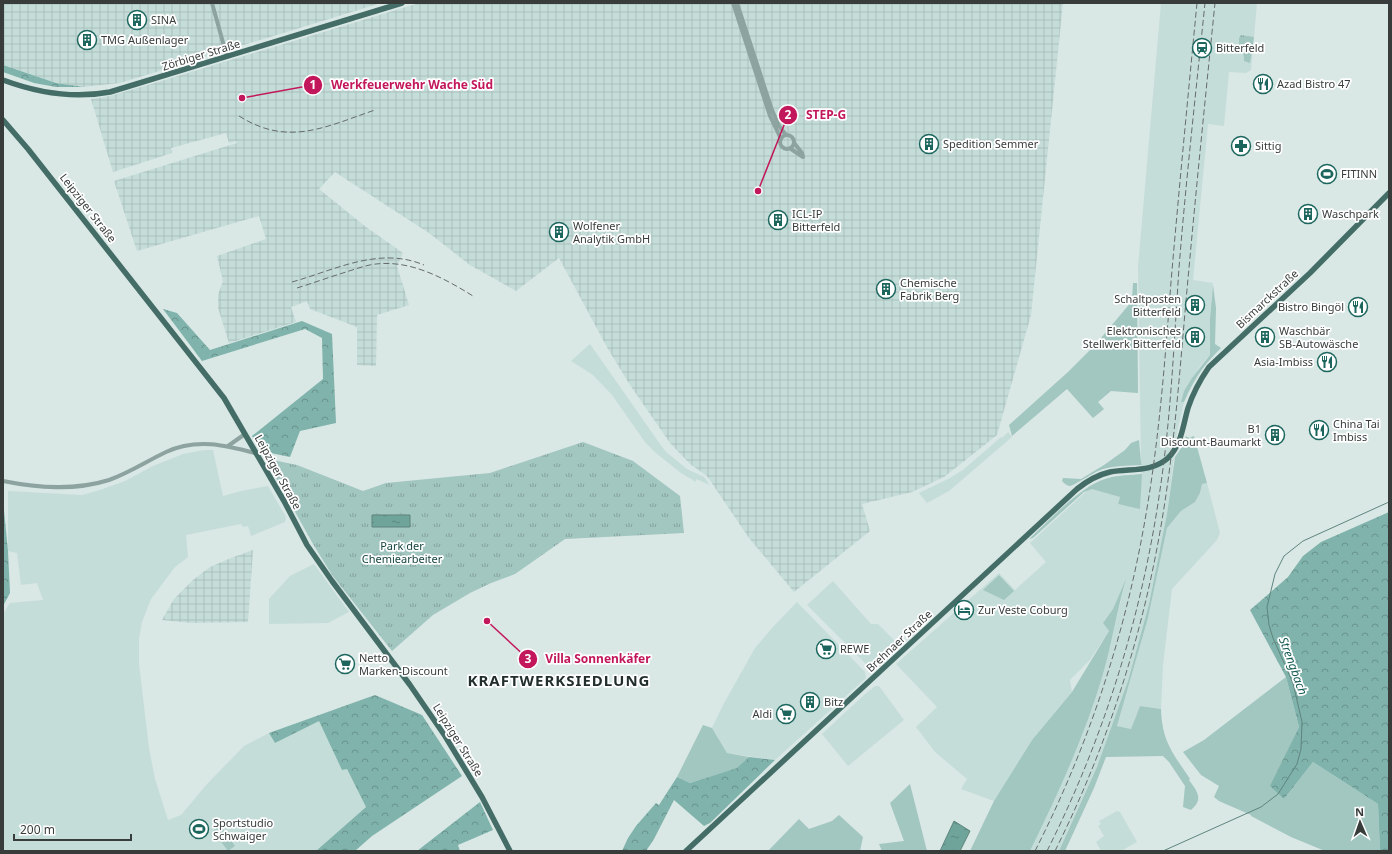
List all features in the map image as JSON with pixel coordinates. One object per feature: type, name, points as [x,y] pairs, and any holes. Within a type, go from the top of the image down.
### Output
[{"type":"main road","name":"Zörbiger Straße","points":[[3,80],[34,90],[76,96],[124,89],[402,3]]},
{"type":"main road","points":[[3,86],[11,83]]},
{"type":"main road","name":"Leipziger Straße","points":[[3,120],[23,142],[221,394],[284,501],[307,545],[445,736],[482,797],[510,851]]},
{"type":"main road","name":"Bismarckstraße","points":[[1137,470],[1150,468],[1163,461],[1174,451],[1182,434],[1191,399],[1198,384],[1209,367],[1310,273],[1389,193]]},
{"type":"main road","name":"Brehnaer Straße","points":[[686,851],[1077,489],[1091,479],[1101,475],[1117,471],[1137,470]]},
{"type":"street","points":[[212,3],[227,57]]},
{"type":"street","points":[[733,3],[770,116],[781,139],[780,145],[782,148],[787,150],[791,149],[803,157],[792,137],[786,135],[782,131],[774,117],[737,3]]},
{"type":"street","points":[[781,139],[786,135]]},
{"type":"street","points":[[791,149],[795,144]]},
{"type":"street","points":[[228,446],[245,434]]},
{"type":"street","points":[[3,481],[57,488],[83,486],[102,482],[121,475],[176,448],[199,443],[228,446],[255,453]]},
{"type":"shaded area","points":[[3,3],[381,3],[120,83],[84,87],[56,83],[3,65]]},
{"type":"shaded area","points":[[419,3],[1063,3],[1031,315],[997,435],[944,477],[912,492],[862,504],[870,531],[794,592],[749,538],[707,476],[690,464],[670,443],[630,385],[608,349],[559,258],[516,291],[470,265],[429,233],[335,172],[319,189],[366,227],[403,253],[397,266],[409,305],[377,315],[376,366],[357,365],[357,327],[310,309],[307,301],[291,307],[296,322],[229,343],[218,308],[218,295],[223,281],[217,256],[266,239],[259,216],[137,251],[114,181],[237,143],[236,141],[229,143],[226,133],[171,148],[172,153],[113,172],[91,99],[110,96],[158,82]]},
{"type":"shaded area","points":[[1161,3],[1257,3],[1251,70],[1246,73],[1229,72],[1224,126],[1208,124],[1193,280],[1213,283],[1210,318],[1210,355],[1201,365],[1184,391],[1181,402],[1184,402],[1177,433],[1167,514],[1149,604],[1128,681],[1114,724],[1097,767],[1059,851],[1030,851],[1048,814],[1083,733],[1103,673],[1125,583],[1113,609],[1103,623],[1109,631],[1090,660],[1070,680],[1072,692],[1032,740],[994,801],[961,789],[967,779],[935,752],[916,727],[937,707],[896,664],[999,573],[1015,590],[1046,562],[1030,543],[1091,487],[1120,497],[1118,504],[1140,508],[1142,465],[1138,267]]},
{"type":"shaded area","points":[[590,344],[666,452],[687,469],[704,477],[710,485],[696,479],[696,482],[681,473],[656,453],[645,442],[612,395],[593,375],[571,361]]},
{"type":"shaded area","points":[[1008,432],[1012,437],[949,491],[927,503],[919,493],[963,470]]},
{"type":"shaded area","points":[[213,450],[223,496],[268,486],[286,517],[285,522],[251,536],[248,526],[243,527],[241,524],[186,535],[188,557],[175,567],[151,599],[142,622],[139,639],[139,664],[149,748],[155,779],[168,820],[181,815],[207,784],[244,746],[269,733],[275,743],[319,720],[342,769],[347,769],[366,807],[316,851],[3,851],[3,614],[10,603],[43,600],[37,583],[21,585],[17,553],[8,551],[8,491],[82,495],[125,481],[153,466],[183,454]]},
{"type":"shaded area","points":[[1207,483],[1220,533],[1217,540],[1172,589],[1163,665],[1161,709],[1140,706],[1131,729],[1117,726],[1148,618],[1167,528],[1181,511],[1195,502],[1200,493],[1202,484]]},
{"type":"shaded area","points":[[253,550],[248,622],[191,623],[162,620],[174,599],[193,580],[210,567]]},
{"type":"shaded area","points":[[314,564],[349,612],[328,623],[269,624],[269,599],[290,576]]},
{"type":"shaded area","points":[[833,581],[871,624],[878,624],[899,645],[875,668],[868,666],[807,605]]},
{"type":"shaded area","points":[[797,602],[865,672],[866,678],[775,760],[727,753],[712,728],[723,705],[755,648]]},
{"type":"shaded area","points":[[875,686],[879,686],[904,720],[848,766],[822,734]]},
{"type":"shaded area","points":[[1117,811],[1120,812],[1137,842],[1121,851],[1101,851],[1096,842],[1104,836],[1098,826],[1101,824],[1099,821]]},
{"type":"green space","points":[[1241,35],[1254,37],[1250,63],[1244,61],[1243,50],[1239,44],[1239,38]]},
{"type":"green space","points":[[3,65],[56,83],[84,87],[56,87],[34,83],[3,72]]},
{"type":"green space","points":[[1133,283],[1137,283],[1138,393],[1111,391],[1098,402],[1104,409],[1093,418],[1067,389],[1012,436],[1009,425],[1068,372],[1096,344],[1132,301]]},
{"type":"green space","points":[[1213,285],[1216,308],[1215,344],[1221,348],[1204,367],[1184,402],[1181,402],[1184,391],[1192,378],[1210,355],[1210,318]]},
{"type":"green space","points":[[163,309],[177,313],[210,350],[302,321],[332,334],[336,423],[300,431],[290,457],[261,451],[252,436],[323,379],[322,338],[305,329],[202,361]]},
{"type":"green space","points":[[1186,436],[1189,438],[1194,436],[1207,483],[1202,484],[1200,493],[1195,502],[1181,511],[1167,528],[1148,618],[1117,726],[1131,729],[1140,706],[1161,709],[1166,739],[1190,779],[1189,780],[1197,791],[1198,799],[1195,806],[1191,810],[1183,807],[1185,786],[1169,762],[1163,756],[1106,757],[1094,788],[1065,851],[1059,851],[1097,767],[1128,681],[1149,604],[1167,514],[1175,457],[1182,447]]},
{"type":"green space","points":[[1139,440],[1142,465],[1120,466],[1103,469],[1070,486],[1062,481],[1063,478],[1081,479],[1125,450],[1131,443]]},
{"type":"green space","name":"Park der Chemiearbeiter","points":[[583,442],[633,461],[680,496],[684,533],[565,539],[515,574],[470,593],[433,615],[392,651],[332,575],[269,465],[273,460],[297,465],[363,491],[386,483],[490,473]]},
{"type":"green space","points":[[1142,474],[1140,509],[1118,504],[1120,497],[1092,489],[1084,492],[1033,538],[1029,539],[1066,504],[1087,488],[1108,478]]},
{"type":"green space","points":[[3,500],[10,593],[3,606]]},
{"type":"green space","points":[[1389,512],[1389,851],[1380,851],[1378,804],[1313,762],[1284,799],[1270,786],[1299,727],[1286,677],[1250,610],[1288,577],[1303,556],[1321,542]]},
{"type":"green space","points":[[999,575],[1014,591],[1004,600],[983,590]]},
{"type":"green space","points":[[1126,579],[1096,697],[1061,786],[1030,851],[970,851],[994,801],[1032,740],[1072,692],[1109,631],[1103,623],[1113,609]]},
{"type":"green space","points":[[1286,677],[1299,727],[1271,786],[1284,799],[1313,762],[1378,804],[1380,851],[1325,851],[1291,837],[1251,815],[1219,801],[1214,797],[1219,786],[1201,775],[1183,752],[1204,740]]},
{"type":"green space","points":[[375,695],[422,715],[462,776],[372,836],[355,851],[316,851],[366,807],[347,769],[342,770],[319,721],[275,743],[269,733]]},
{"type":"green space","points":[[703,725],[712,728],[727,753],[749,757],[738,768],[690,783],[677,777]]},
{"type":"green space","points":[[749,757],[775,760],[710,823],[704,826],[674,800],[654,839],[646,851],[622,851],[636,826],[656,803],[659,805],[677,777],[690,783],[737,768]]},
{"type":"green space","points":[[910,784],[927,851],[882,851],[879,844],[904,841],[890,803]]},
{"type":"green space","points":[[480,802],[493,830],[458,845],[460,851],[417,851]]},
{"type":"green space","points":[[839,815],[863,837],[860,851],[768,851],[799,819],[809,829],[832,821]]},
{"type":"green space","points":[[220,825],[235,846],[228,851],[213,831]]},
{"type":"water","points":[[372,515],[410,515],[410,527],[372,527]]},
{"type":"water","points":[[954,821],[970,831],[960,851],[940,851]]},
{"type":"waterway","name":"Strengbach","points":[[1163,851],[1261,807],[1278,794],[1297,764],[1301,749],[1302,722],[1293,683],[1273,638],[1269,625],[1267,607],[1275,574],[1284,556],[1303,541],[1389,502]]},
{"type":"railway","points":[[1035,851],[1072,772],[1088,731],[1115,648],[1137,563],[1150,490],[1161,401],[1197,3]]},
{"type":"railway","points":[[1047,851],[1086,764],[1103,720],[1131,629],[1143,583],[1152,537],[1167,435],[1179,268],[1205,3]]},
{"type":"railway","points":[[1055,851],[1074,812],[1107,731],[1134,648],[1154,563],[1167,489],[1175,426],[1215,3]]},
{"type":"railway","points":[[239,116],[274,131],[290,132],[323,128],[375,110]]},
{"type":"railway","points":[[292,282],[341,266],[374,259],[390,258],[407,260],[424,265]]},
{"type":"railway","points":[[297,288],[365,266],[389,263],[427,272],[451,283],[473,296]]},
{"type":"place","name":"SINA","points":[[137,20]]},
{"type":"place","name":"TMG Außenlager","points":[[87,40]]},
{"type":"place","name":"Bitterfeld","points":[[1202,48]]},
{"type":"place","name":"Azad Bistro 47","points":[[1263,84]]},
{"type":"place","name":"Werkfeuerwehr Wache Süd","points":[[242,98]]},
{"type":"place","name":"Spedition Semmer","points":[[929,144]]},
{"type":"place","name":"Sittig","points":[[1241,146]]},
{"type":"place","name":"FITINN","points":[[1327,174]]},
{"type":"place","name":"STEP-G","points":[[758,191]]},
{"type":"place","name":"Waschpark","points":[[1308,214]]},
{"type":"place","name":"ICL-IP Bitterfeld","points":[[778,220]]},
{"type":"place","name":"Wolfener Analytik GmbH","points":[[559,232]]},
{"type":"place","name":"Chemische Fabrik Berg","points":[[886,289]]},
{"type":"place","name":"Schaltposten Bitterfeld","points":[[1195,305]]},
{"type":"place","name":"Bistro Bingöl","points":[[1358,307]]},
{"type":"place","name":"Elektronisches Stellwerk Bitterfeld","points":[[1195,337]]},
{"type":"place","name":"Waschbär SB-Autowäsche","points":[[1265,337]]},
{"type":"place","name":"Asia-Imbiss","points":[[1327,362]]},
{"type":"place","name":"China Tai Imbiss","points":[[1319,430]]},
{"type":"place","name":"B1 Discount-Baumarkt","points":[[1275,435]]},
{"type":"place","name":"Zur Veste Coburg","points":[[964,610]]},
{"type":"place","name":"Villa Sonnenkäfer","points":[[487,621]]},
{"type":"place","name":"REWE","points":[[826,649]]},
{"type":"place","name":"Netto Marken-Discount","points":[[345,664]]},
{"type":"place","name":"Bitz","points":[[810,702]]},
{"type":"place","name":"Aldi","points":[[786,714]]},
{"type":"place","name":"Sportstudio Schwaiger","points":[[199,829]]},
{"type":"district","name":"KRAFTWERKSIEDLUNG","points":[[559,681]]}]
